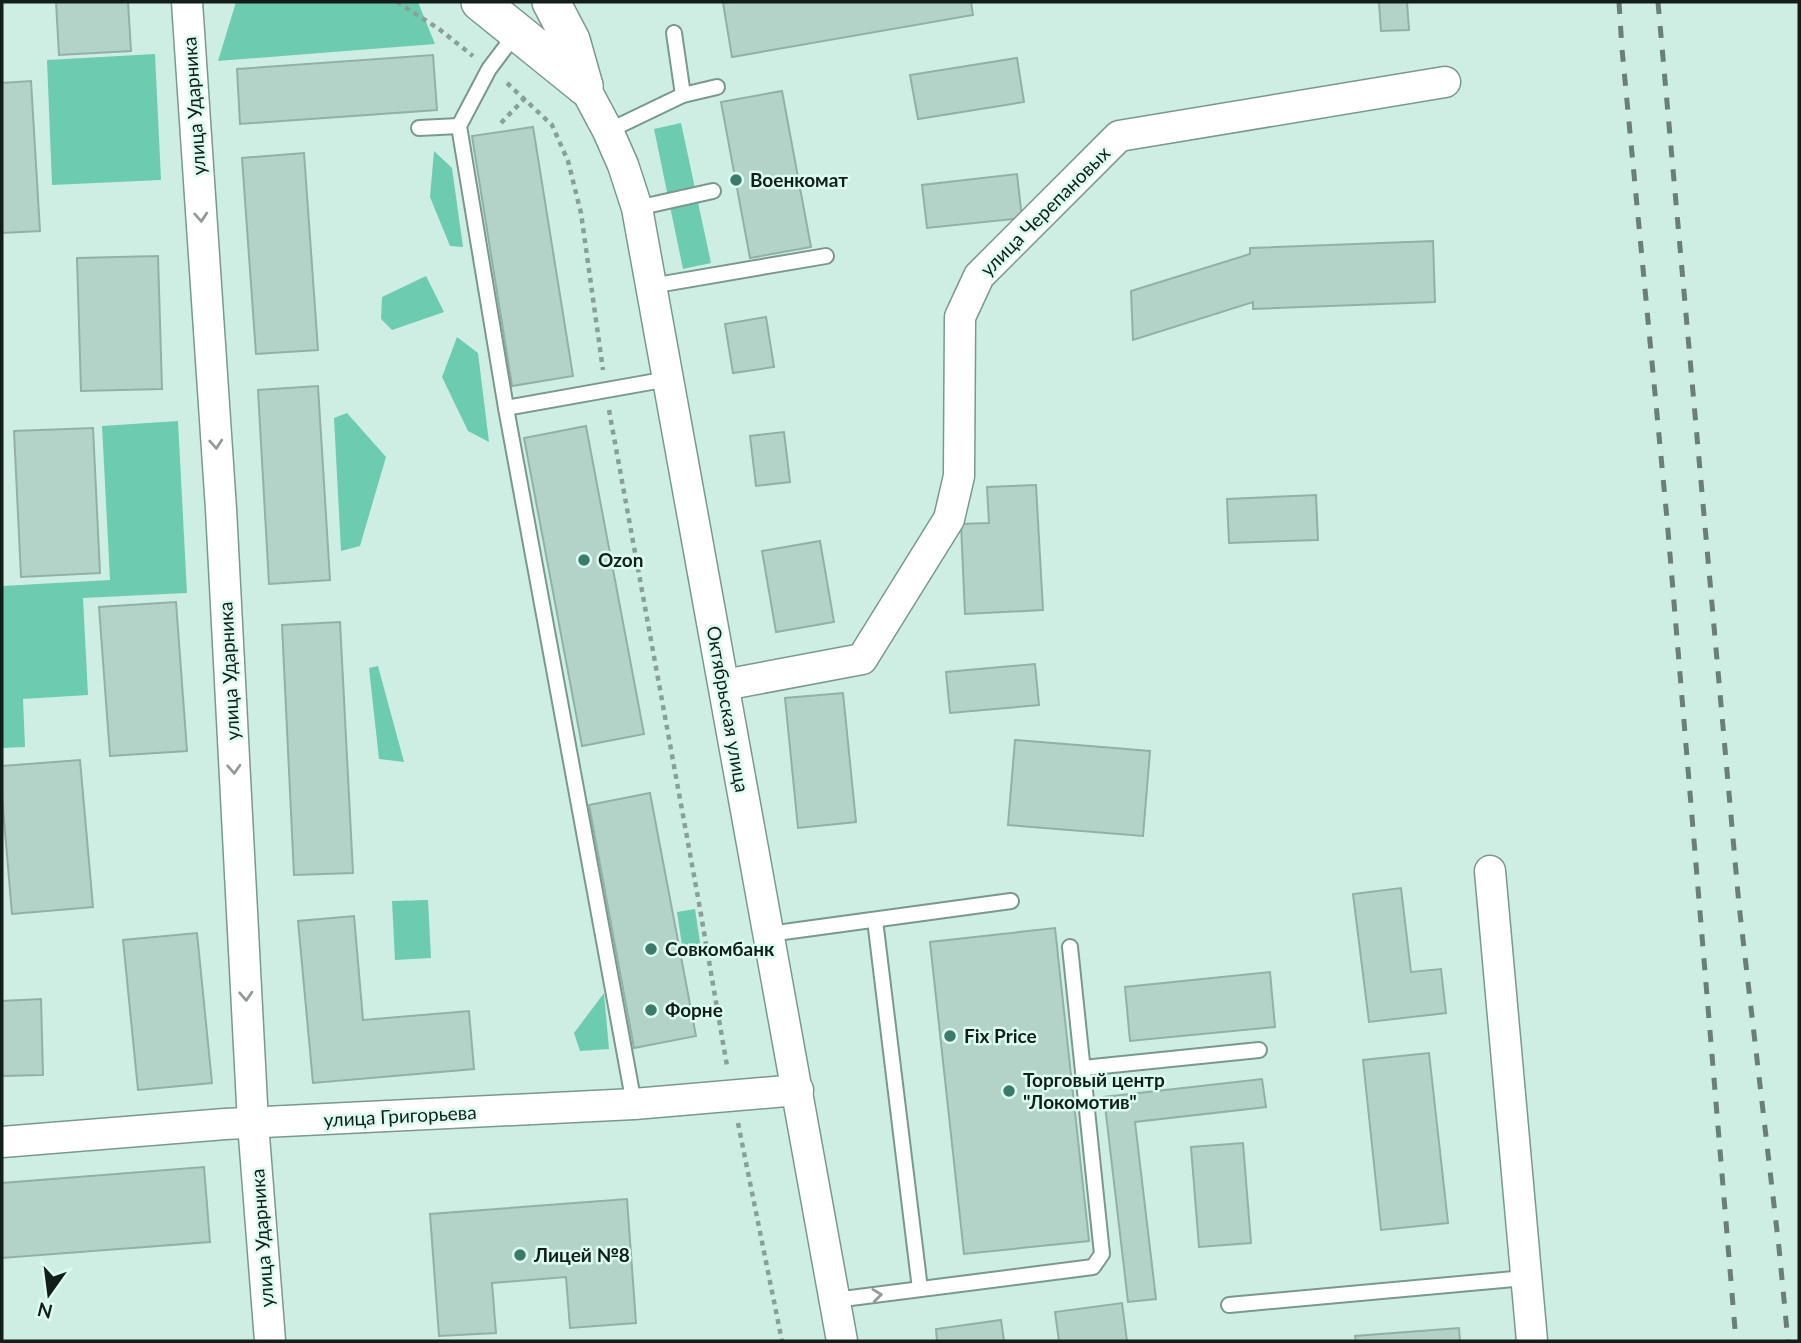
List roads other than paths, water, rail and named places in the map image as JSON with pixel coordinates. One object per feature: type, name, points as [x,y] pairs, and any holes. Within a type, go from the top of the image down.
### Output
[{"type":"street","name":"улица Ударника","points":[[187,2],[221,509],[253,1123],[270,1341]]},
{"type":"street","name":"Октябрьская улица","points":[[480,2],[584,86]]},
{"type":"street","name":"Октябрьская улица","points":[[551,2],[571,40],[584,86],[623,165],[637,208],[842,1341]]},
{"type":"street","name":"улица Черепановых","points":[[724,685],[862,659],[950,519],[959,476],[960,317],[979,276],[1119,136],[1445,82]]},
{"type":"street","points":[[1490,871],[1532,1341]]},
{"type":"street","name":"улица Григорьева","points":[[2,1142],[225,1124],[634,1104],[798,1090]]},
{"type":"lane","points":[[517,31],[489,69],[459,126],[506,408],[634,1104]]},
{"type":"lane","points":[[674,33],[683,95]]},
{"type":"lane","points":[[608,131],[683,95],[717,87]]},
{"type":"lane","points":[[419,128],[459,126]]},
{"type":"lane","points":[[637,208],[713,191]]},
{"type":"lane","points":[[651,285],[826,256]]},
{"type":"lane","points":[[506,408],[668,379]]},
{"type":"lane","points":[[769,934],[1011,901]]},
{"type":"lane","points":[[875,920],[920,1289]]},
{"type":"lane","points":[[835,1300],[1093,1267],[1102,1254],[1070,947]]},
{"type":"lane","points":[[1083,1068],[1259,1050]]},
{"type":"lane","points":[[1229,1306],[1525,1278]]},
{"type":"railway","points":[[1619,2],[1667,519],[1736,1341]]},
{"type":"railway","points":[[1658,2],[1739,905],[1788,1341]]},
{"type":"place","name":"Военкомат","points":[[736,180]]},
{"type":"place","name":"Ozon","points":[[584,560]]},
{"type":"place","name":"Совкомбанк","points":[[651,949]]},
{"type":"place","name":"Форне","points":[[651,1010]]},
{"type":"place","name":"Fix Price","points":[[950,1036]]},
{"type":"place","name":"Торговый центр \"Локомотив\"","points":[[1009,1091]]},
{"type":"place","name":"Лицей №8","points":[[520,1255]]}]
